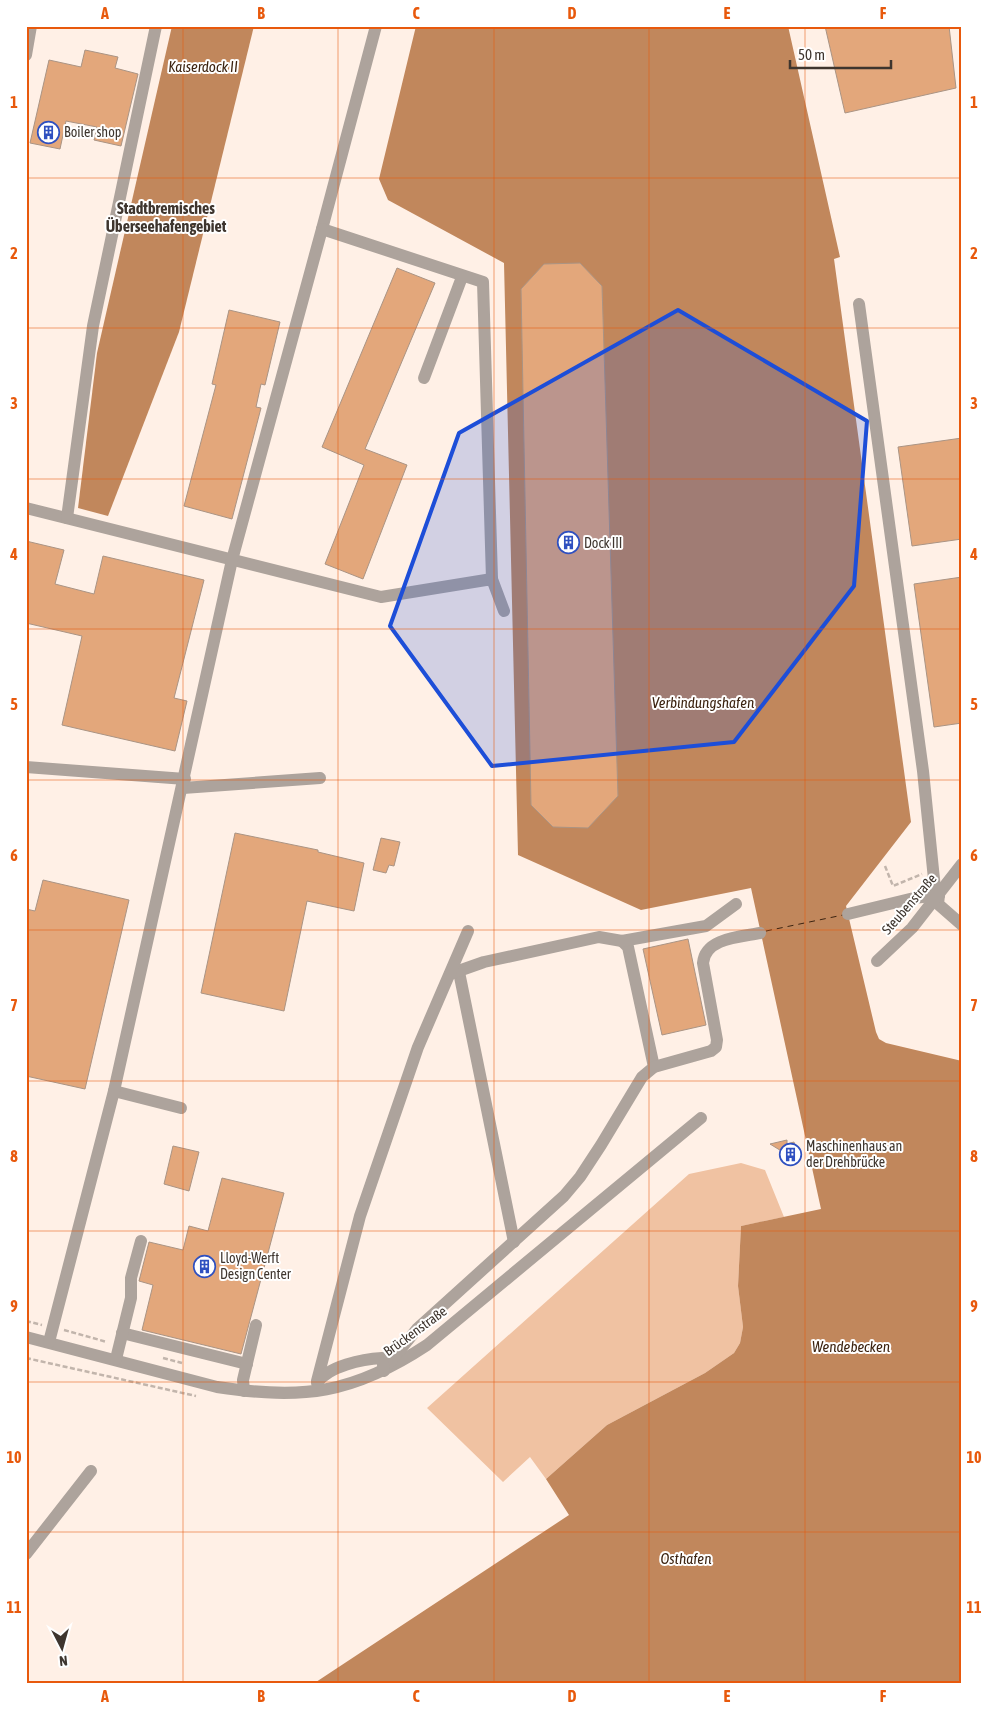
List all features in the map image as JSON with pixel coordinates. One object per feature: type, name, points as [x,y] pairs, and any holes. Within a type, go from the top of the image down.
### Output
[{"type":"street","points":[[26,55],[31,26]]},
{"type":"street","points":[[66,518],[93,326],[156,26]]},
{"type":"street","points":[[49,1342],[114,1091],[184,783],[232,560],[376,26]]},
{"type":"street","points":[[322,230],[462,277],[483,282],[492,579],[504,611]]},
{"type":"street","points":[[424,378],[462,277]]},
{"type":"street","points":[[859,304],[923,771],[935,888],[939,895],[938,904],[962,925]]},
{"type":"street","points":[[26,508],[381,596],[492,579]]},
{"type":"street","points":[[26,767],[184,783],[320,778]]},
{"type":"street","name":"Steubenstraße","points":[[877,961],[912,928],[962,864]]},
{"type":"street","points":[[848,914],[914,898],[939,895]]},
{"type":"street","points":[[454,973],[484,962],[599,937],[622,941],[706,926],[736,904]]},
{"type":"street","points":[[316,1386],[360,1216],[418,1047],[454,973],[468,931]]},
{"type":"street","points":[[384,1371],[416,1329],[564,1196],[580,1177],[642,1077],[654,1067],[716,1047],[717,1040],[703,963],[704,955],[708,948],[716,943],[760,933]]},
{"type":"street","points":[[622,941],[628,947],[654,1067]]},
{"type":"street","points":[[454,973],[514,1242]]},
{"type":"street","points":[[114,1091],[181,1108]]},
{"type":"street","name":"Brückenstraße","points":[[26,1337],[116,1359],[217,1387],[244,1391],[294,1394],[316,1386],[362,1380],[395,1366],[427,1345],[701,1118]]},
{"type":"street","points":[[116,1359],[131,1298],[131,1278],[141,1241]]},
{"type":"street","points":[[244,1391],[247,1364],[256,1325]]},
{"type":"street","points":[[122,1332],[247,1364]]},
{"type":"street","points":[[316,1386],[331,1372],[365,1359],[382,1358],[384,1371]]},
{"type":"street","points":[[26,1554],[91,1471]]},
{"type":"path","points":[[885,866],[893,886],[933,870]]},
{"type":"highlighted area","points":[[678,310],[867,421],[854,586],[734,742],[492,766],[390,626],[459,433]]},
{"type":"shaded area","points":[[741,1163],[765,1170],[784,1217],[741,1226],[738,1286],[743,1327],[740,1343],[734,1353],[705,1373],[607,1425],[546,1479],[530,1457],[503,1482],[427,1408],[689,1174]]},
{"type":"water","name":"Kaiserdock II","points":[[172,26],[254,26],[179,332],[108,516],[78,508],[97,353]]},
{"type":"water","name":"Verbindungshafen","points":[[416,26],[788,26],[840,257],[834,259],[911,822],[846,906],[879,1039],[886,1043],[962,1061],[962,1684],[313,1684],[569,1515],[546,1479],[607,1425],[705,1373],[734,1353],[740,1343],[743,1327],[738,1286],[741,1226],[821,1209],[751,888],[641,910],[518,855],[504,263],[388,200],[379,179]]},
{"type":"building","points":[[825,26],[949,26],[956,88],[845,113]]},
{"type":"building","points":[[85,50],[118,57],[115,68],[138,74],[121,146],[94,140],[97,127],[66,121],[60,149],[30,143],[49,60],[81,67]]},
{"type":"building","name":"Dock III","points":[[580,263],[602,286],[618,796],[588,828],[553,827],[531,805],[521,289],[544,264]]},
{"type":"building","points":[[397,268],[435,283],[365,449],[407,465],[363,579],[325,564],[364,465],[322,447]]},
{"type":"building","points":[[229,310],[280,322],[265,385],[261,384],[256,407],[261,408],[232,519],[184,506],[216,385],[212,384]]},
{"type":"building","points":[[962,438],[962,539],[912,546],[898,447]]},
{"type":"building","points":[[26,541],[64,550],[55,584],[94,594],[103,556],[204,580],[174,698],[187,701],[175,751],[62,725],[82,636],[26,623]]},
{"type":"building","points":[[962,577],[962,723],[934,727],[914,584]]},
{"type":"building","points":[[235,833],[318,850],[318,852],[364,863],[354,911],[307,901],[284,1011],[201,993]]},
{"type":"building","points":[[381,838],[400,842],[394,866],[389,865],[386,873],[373,870]]},
{"type":"building","points":[[43,880],[129,900],[85,1089],[26,1076],[26,909],[35,911]]},
{"type":"building","points":[[688,939],[706,1025],[662,1035],[643,949]]},
{"type":"building","name":"Maschinenhaus an der Drehbrücke","points":[[787,1140],[787,1144],[794,1142],[798,1158],[784,1161],[783,1152],[770,1144]]},
{"type":"building","points":[[173,1146],[199,1152],[189,1191],[164,1184]]},
{"type":"building","name":"Lloyd-Werft Design Center","points":[[222,1178],[284,1193],[241,1354],[142,1330],[153,1285],[139,1281],[149,1242],[183,1250],[189,1226],[208,1231]]},
{"type":"ferry route","points":[[766,931],[843,915]]},
{"type":"place","name":"Boiler shop","points":[[48,132]]},
{"type":"place","name":"Dock III","points":[[568,543]]},
{"type":"place","name":"Maschinenhaus an der Drehbrücke","points":[[790,1154]]},
{"type":"place","name":"Lloyd-Werft Design Center","points":[[204,1266]]},
{"type":"district","name":"Stadtbremisches Überseehafengebiet","points":[[166,217]]},
{"type":"water label","name":"Wendebecken","points":[[851,1347]]},
{"type":"water label","name":"Osthafen","points":[[686,1559]]}]
